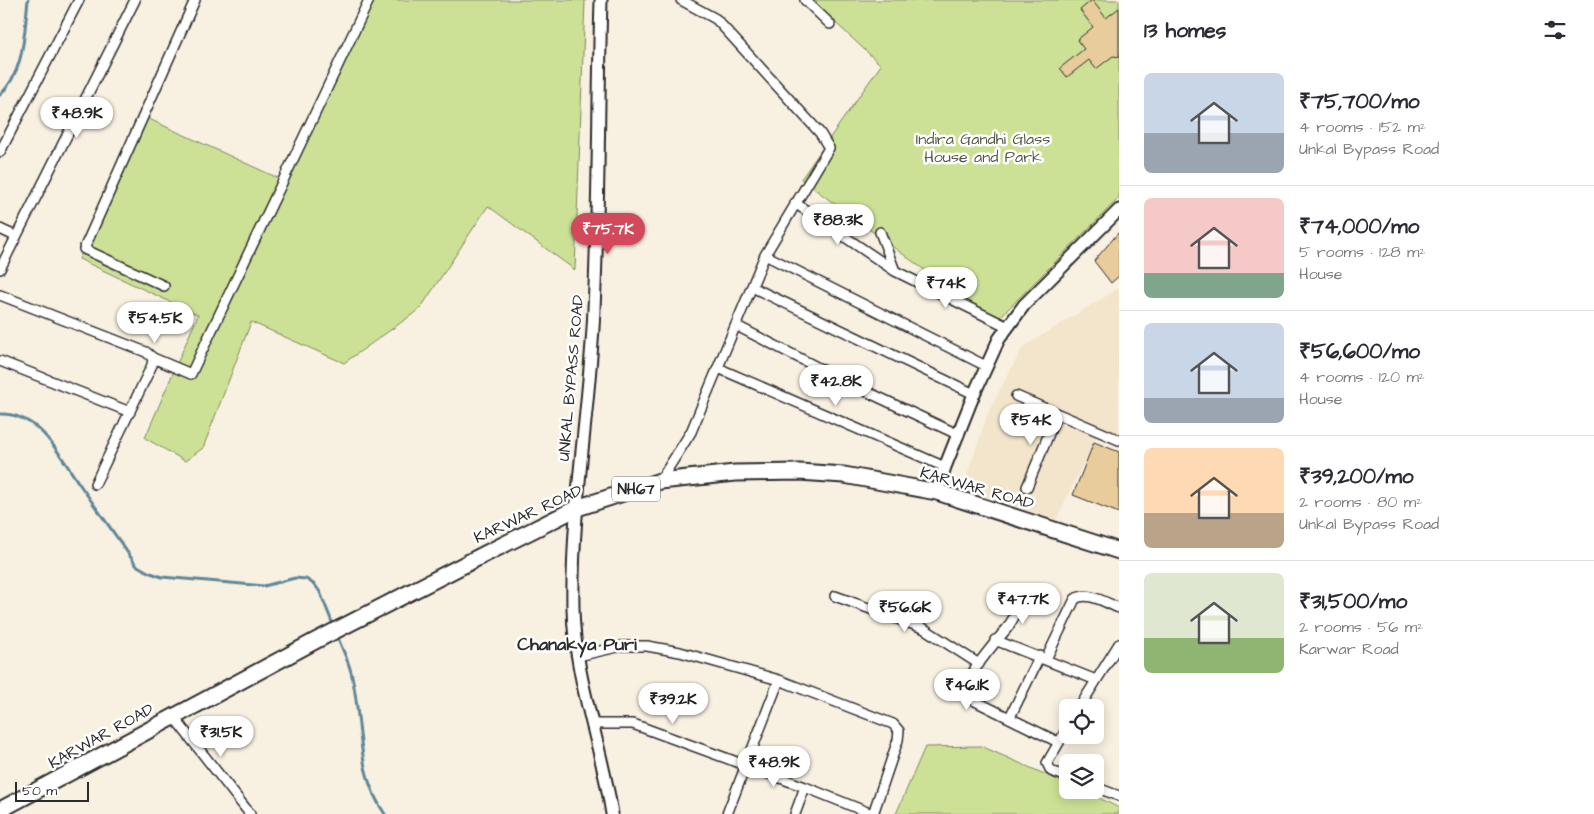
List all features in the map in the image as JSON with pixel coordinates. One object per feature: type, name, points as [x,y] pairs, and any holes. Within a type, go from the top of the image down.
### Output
[{"type":"highway","name":"KARWAR ROAD","points":[[0,810],[45,788],[174,716],[317,640],[577,508],[660,481],[735,474],[799,472],[844,475],[937,492],[1119,551]]},
{"type":"main road","name":"UNKAL BYPASS ROAD","points":[[601,0],[594,309],[577,508],[573,609],[578,656],[607,777],[612,814]]},
{"type":"main road","points":[[937,492],[944,467],[999,339],[1024,304],[1119,210]]},
{"type":"street","points":[[0,152],[79,0]]},
{"type":"street","points":[[0,270],[15,236],[135,0]]},
{"type":"street","points":[[164,286],[84,249],[195,0]]},
{"type":"street","points":[[0,295],[146,352],[153,358],[191,374],[369,0]]},
{"type":"street","points":[[660,481],[691,432],[737,326],[765,255],[827,152],[828,144],[716,19],[681,0]]},
{"type":"street","points":[[805,0],[830,24]]},
{"type":"street","points":[[795,203],[895,271],[1008,327]]},
{"type":"street","points":[[0,228],[15,236]]},
{"type":"street","points":[[880,232],[895,271]]},
{"type":"street","points":[[765,255],[986,366]]},
{"type":"street","points":[[752,287],[974,394]]},
{"type":"street","points":[[737,326],[842,380],[959,435]]},
{"type":"street","points":[[95,484],[152,365],[153,358]]},
{"type":"street","points":[[0,361],[130,412]]},
{"type":"street","points":[[718,368],[944,467]]},
{"type":"street","points":[[1016,396],[1119,440]]},
{"type":"street","points":[[1026,487],[1057,414]]},
{"type":"street","points":[[1028,593],[1007,628],[995,640],[979,664],[966,688],[964,696],[1058,742],[1047,763],[1048,768],[1059,773]]},
{"type":"street","points":[[834,596],[923,628],[979,664]]},
{"type":"street","points":[[1010,717],[1075,599],[1080,596],[1088,596],[1119,608]]},
{"type":"street","points":[[995,640],[1043,657],[1096,680]]},
{"type":"street","points":[[1084,699],[1119,644]]},
{"type":"street","points":[[578,656],[622,646],[646,646],[680,652],[779,680],[877,717],[893,724],[899,731],[898,740],[873,814],[747,764],[634,724],[593,724]]},
{"type":"street","points":[[727,814],[779,680]]},
{"type":"street","points":[[174,716],[245,813]]},
{"type":"street","points":[[795,814],[805,787]]},
{"type":"street","points":[[1104,790],[1119,796]]},
{"type":"shaded area","points":[[1119,288],[1119,443],[1096,437],[1056,520],[962,489],[989,410],[1023,347]]},
{"type":"green space","points":[[365,0],[585,0],[575,270],[488,206],[420,309],[344,363],[251,322],[203,448],[185,461],[145,438],[198,315],[79,259],[147,118],[278,178]]},
{"type":"green space","name":"Indira Gandhi Glass House and Park","points":[[811,0],[1119,0],[1119,198],[995,322],[801,179],[881,65]]},
{"type":"green space","points":[[981,746],[1059,780],[1059,799],[1100,799],[1119,808],[1119,814],[896,814],[925,747]]},
{"type":"building","points":[[1092,0],[1106,18],[1119,8],[1119,57],[1113,56],[1096,69],[1089,60],[1067,77],[1060,68],[1084,49],[1077,40],[1093,27],[1080,10]]},
{"type":"building","points":[[1119,232],[1119,276],[1111,283],[1094,261]]},
{"type":"building","points":[[1094,442],[1119,452],[1119,513],[1073,495]]},
{"type":"waterway","points":[[0,95],[14,75],[19,63],[28,0]]},
{"type":"waterway","points":[[0,414],[14,416],[27,421],[48,439],[136,565],[162,577],[264,586],[295,578],[306,579],[315,585],[320,592],[334,627]]},
{"type":"waterway","points":[[337,635],[351,672],[355,690],[364,763],[375,798],[385,814]]},
{"type":"district","name":"Chanakya Puri","points":[[577,644]]}]
